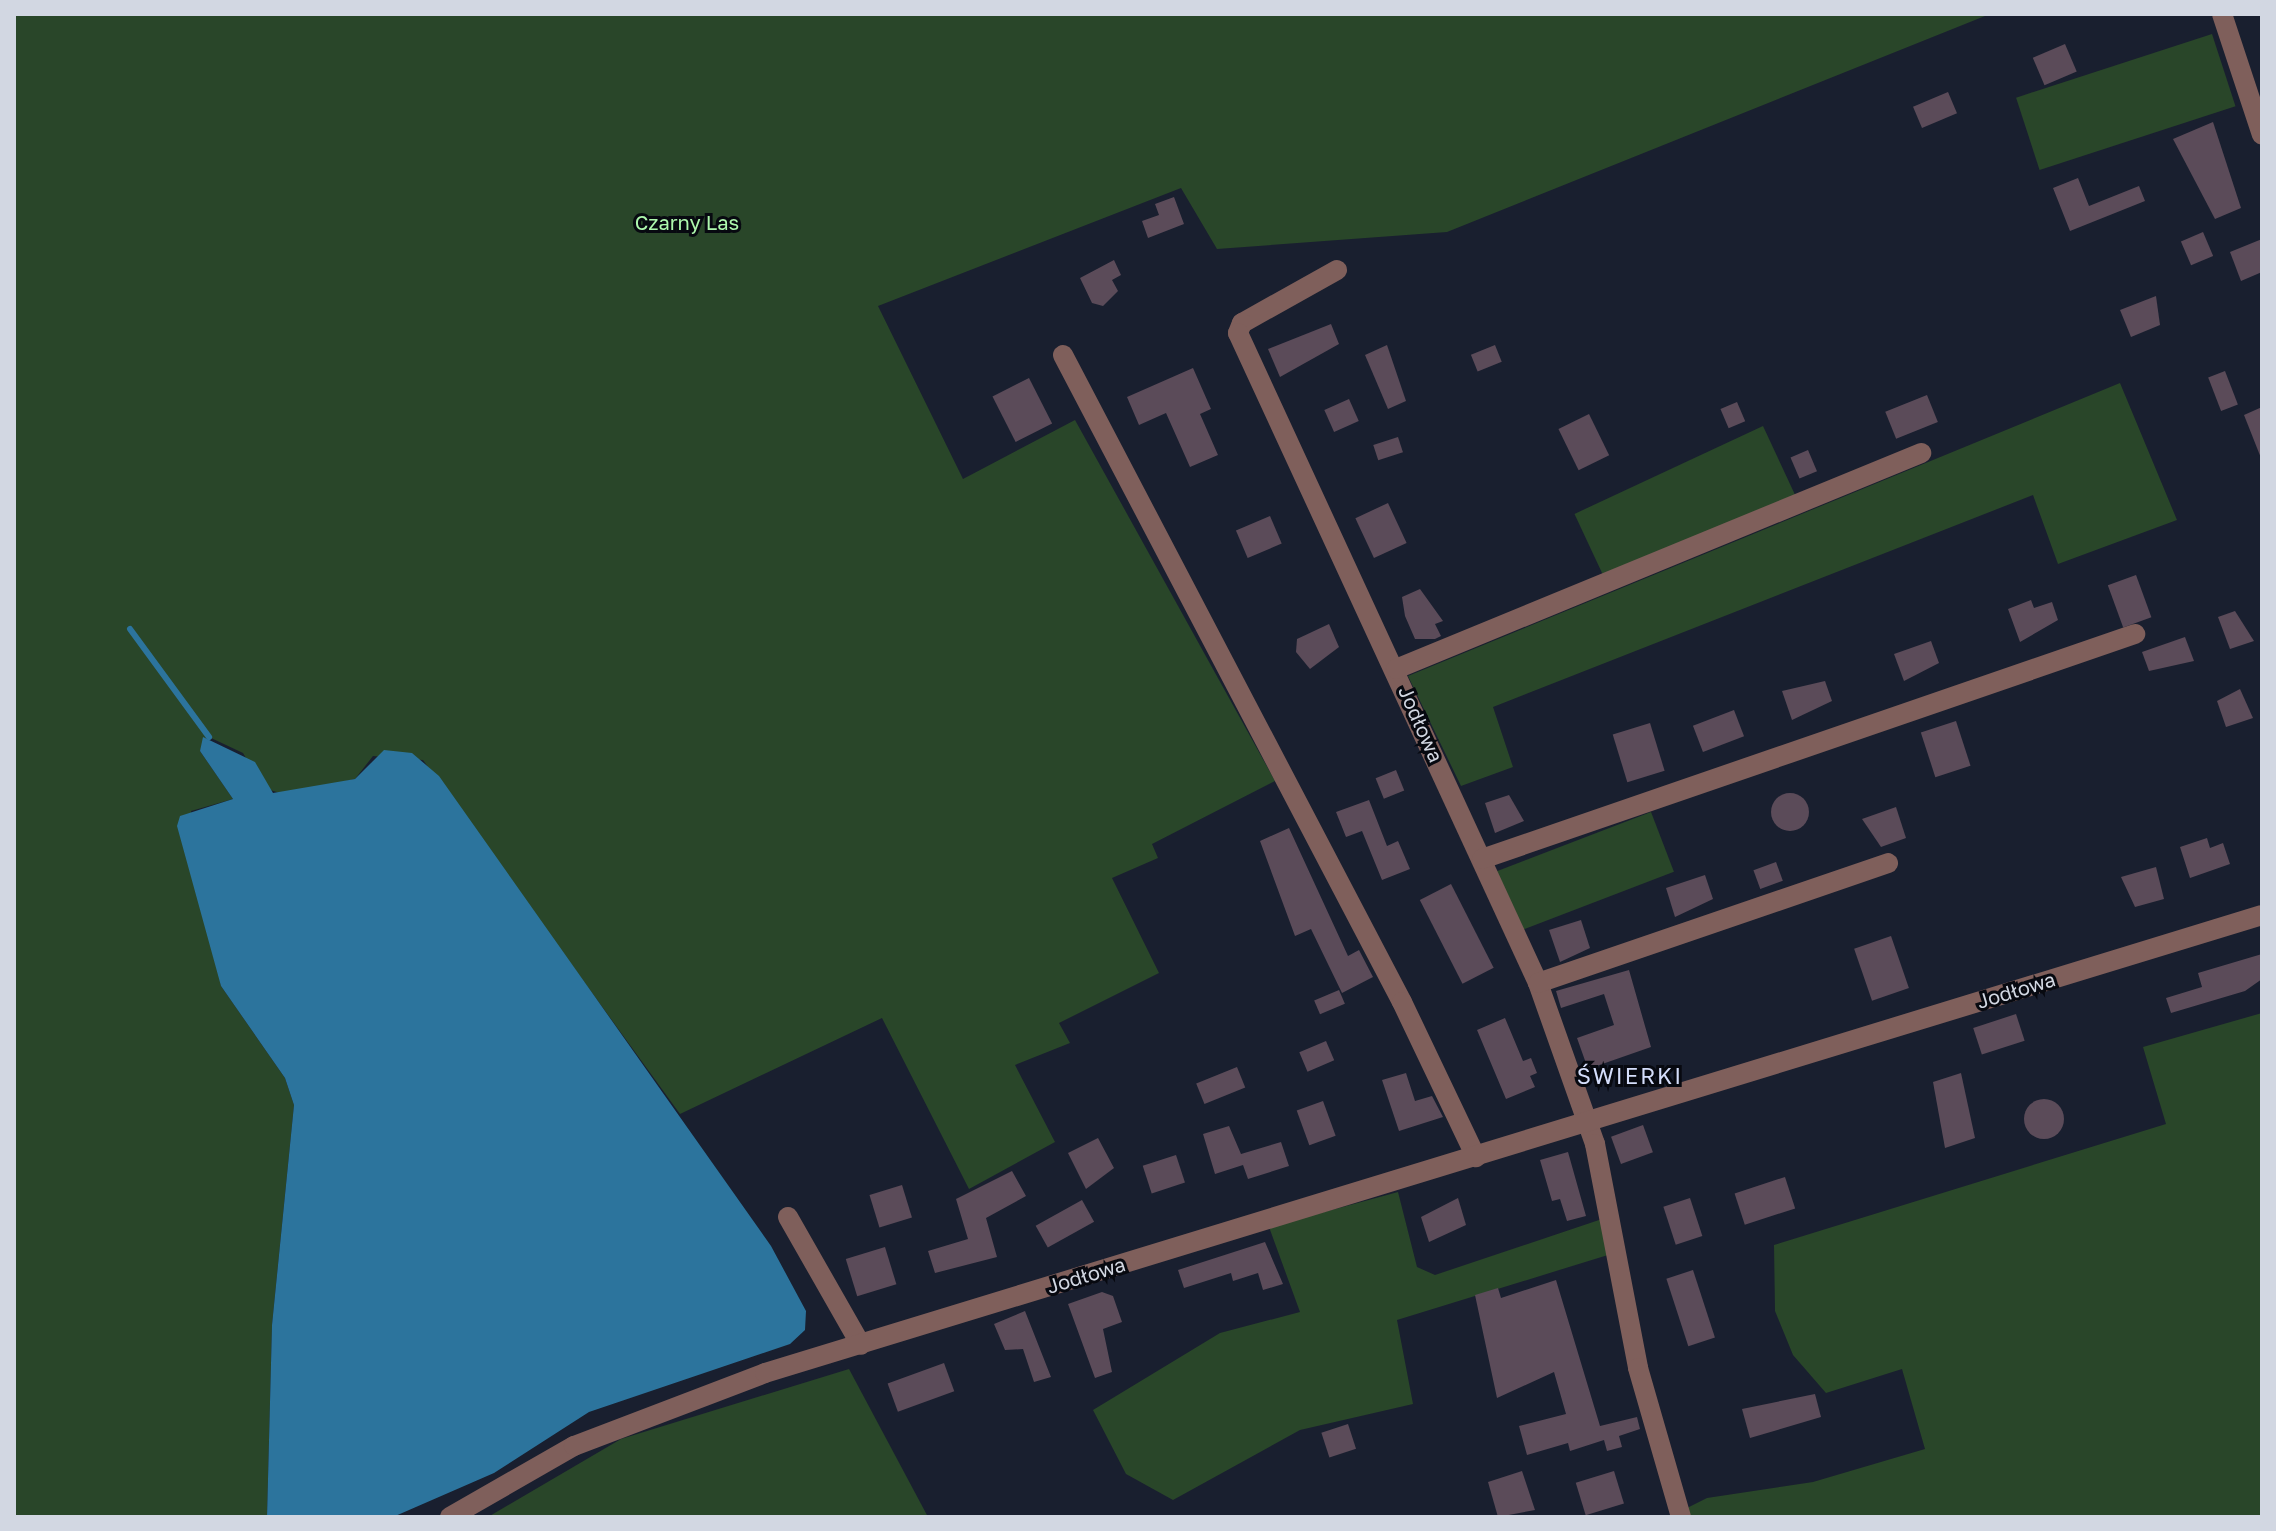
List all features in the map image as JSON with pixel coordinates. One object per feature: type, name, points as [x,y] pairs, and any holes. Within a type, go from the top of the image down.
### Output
[{"type":"street","points":[[2222,14],[2262,135]]},
{"type":"street","name":"Jodłowa","points":[[1337,270],[1242,323],[1238,333],[1396,669],[1538,983],[1586,1122],[1638,1368],[1681,1517]]},
{"type":"street","points":[[1063,355],[1402,1002],[1476,1157]]},
{"type":"street","points":[[1396,669],[1921,453]]},
{"type":"street","points":[[1482,859],[2135,634]]},
{"type":"street","points":[[1538,983],[1888,863]]},
{"type":"street","name":"Jodłowa","points":[[450,1517],[574,1446],[791,1365],[2262,915]]},
{"type":"street","points":[[788,1217],[861,1345]]},
{"type":"green space","name":"Czarny Las","points":[[14,14],[1990,14],[1447,232],[1217,249],[1181,188],[878,306],[963,479],[1075,420],[1275,781],[1152,844],[1158,858],[1112,878],[1159,973],[1059,1023],[1070,1043],[1015,1065],[1055,1142],[969,1189],[882,1018],[680,1114],[423,760],[373,756],[355,779],[286,795],[264,788],[243,753],[209,737],[200,751],[233,799],[191,811],[221,986],[285,1078],[294,1105],[272,1325],[267,1517],[14,1517]]},
{"type":"green space","points":[[2212,34],[2235,106],[2040,170],[2016,98]]},
{"type":"green space","points":[[2120,383],[2177,520],[2058,564],[2033,495],[1493,707],[1513,767],[1461,786],[1408,676]]},
{"type":"green space","points":[[1763,426],[1797,499],[1609,587],[1574,514]]},
{"type":"green space","points":[[1651,812],[1674,872],[1517,932],[1494,872]]},
{"type":"green space","points":[[2262,1013],[2262,1517],[1669,1517],[1707,1498],[1813,1482],[1925,1449],[1902,1369],[1826,1393],[1793,1355],[1775,1311],[1774,1245],[2166,1124],[2143,1047]]},
{"type":"green space","points":[[1398,1192],[1417,1267],[1435,1275],[1602,1219],[1608,1255],[1397,1320],[1413,1404],[1300,1430],[1173,1500],[1126,1474],[1093,1410],[1220,1333],[1300,1312],[1269,1227]]},
{"type":"green space","points":[[849,1369],[928,1517],[488,1517],[621,1439]]},
{"type":"water","points":[[203,737],[255,762],[273,793],[355,779],[384,750],[412,753],[439,776],[771,1246],[806,1311],[805,1330],[790,1344],[589,1412],[494,1473],[393,1517],[267,1517],[272,1325],[294,1105],[285,1078],[221,986],[177,826],[180,816],[233,799],[200,751]]},
{"type":"building","points":[[2065,44],[2077,72],[2045,85],[2033,58]]},
{"type":"building","points":[[1948,92],[1957,113],[1922,128],[1913,107]]},
{"type":"building","points":[[2213,122],[2241,208],[2215,219],[2173,139]]},
{"type":"building","points":[[2078,178],[2089,206],[2139,186],[2145,201],[2070,231],[2053,188]]},
{"type":"building","points":[[1174,197],[1184,224],[1148,238],[1142,221],[1159,215],[1155,204]]},
{"type":"building","points":[[2203,232],[2213,256],[2191,265],[2181,241]]},
{"type":"building","points":[[2262,239],[2262,272],[2241,281],[2230,252]]},
{"type":"building","points":[[1114,260],[1121,275],[1112,280],[1118,291],[1103,306],[1092,303],[1080,278]]},
{"type":"building","points":[[2156,296],[2160,325],[2131,337],[2120,310]]},
{"type":"building","points":[[1331,324],[1339,344],[1280,377],[1268,349]]},
{"type":"building","points":[[1387,345],[1406,401],[1388,409],[1365,355]]},
{"type":"building","points":[[1495,345],[1502,362],[1478,371],[1471,355]]},
{"type":"building","points":[[1193,368],[1211,409],[1200,414],[1218,455],[1190,467],[1166,413],[1139,425],[1127,397]]},
{"type":"building","points":[[2225,371],[2238,405],[2221,411],[2208,377]]},
{"type":"building","points":[[1029,378],[1052,423],[1016,442],[992,397]]},
{"type":"building","points":[[1927,395],[1938,422],[1896,439],[1885,412]]},
{"type":"building","points":[[1349,399],[1359,421],[1334,432],[1324,410]]},
{"type":"building","points":[[1737,402],[1745,421],[1729,428],[1720,409]]},
{"type":"building","points":[[2262,407],[2262,458],[2261,458],[2244,415]]},
{"type":"building","points":[[1589,414],[1609,455],[1579,470],[1558,429]]},
{"type":"building","points":[[1398,437],[1403,452],[1378,460],[1373,445]]},
{"type":"building","points":[[1808,450],[1817,471],[1799,479],[1791,457]]},
{"type":"building","points":[[1388,503],[1407,543],[1374,558],[1355,518]]},
{"type":"building","points":[[1270,516],[1282,544],[1248,558],[1236,530]]},
{"type":"building","points":[[2136,575],[2151,617],[2123,628],[2108,585]]},
{"type":"building","points":[[1420,589],[1443,621],[1435,624],[1441,636],[1435,639],[1415,639],[1405,616],[1402,597]]},
{"type":"building","points":[[2031,600],[2034,608],[2052,602],[2058,620],[2020,642],[2008,609]]},
{"type":"building","points":[[2235,611],[2254,641],[2230,649],[2218,617]]},
{"type":"building","points":[[1329,624],[1339,647],[1310,669],[1296,652],[1297,639]]},
{"type":"building","points":[[2185,637],[2194,661],[2149,671],[2142,652]]},
{"type":"building","points":[[1931,641],[1939,663],[1904,681],[1894,654]]},
{"type":"building","points":[[1825,681],[1832,701],[1792,720],[1782,691]]},
{"type":"building","points":[[2240,689],[2253,718],[2226,727],[2217,701]]},
{"type":"building","points":[[1734,710],[1744,736],[1703,752],[1693,726]]},
{"type":"building","points":[[1956,721],[1971,766],[1935,777],[1921,732]]},
{"type":"building","points":[[1650,723],[1665,771],[1627,782],[1613,734]]},
{"type":"building","points":[[1396,770],[1404,790],[1384,799],[1376,778]]},
{"type":"building","points":[[1790,793],[1803,799],[1809,812],[1803,825],[1790,831],[1777,825],[1771,812],[1777,799]]},
{"type":"building","points":[[1509,795],[1524,821],[1495,833],[1485,803]]},
{"type":"building","points":[[1369,800],[1387,846],[1398,841],[1410,869],[1382,880],[1362,831],[1346,837],[1336,812]]},
{"type":"building","points":[[1896,807],[1906,838],[1881,847],[1862,819]]},
{"type":"building","points":[[1289,828],[1348,956],[1359,950],[1373,977],[1342,993],[1311,929],[1295,936],[1260,841]]},
{"type":"building","points":[[2207,838],[2210,848],[2223,843],[2230,864],[2190,878],[2180,847]]},
{"type":"building","points":[[1776,862],[1783,881],[1760,889],[1753,870]]},
{"type":"building","points":[[2156,867],[2164,899],[2135,907],[2121,877]]},
{"type":"building","points":[[1705,875],[1713,899],[1675,917],[1666,888]]},
{"type":"building","points":[[1451,884],[1494,968],[1462,984],[1420,900]]},
{"type":"building","points":[[1581,920],[1590,948],[1560,962],[1549,930]]},
{"type":"building","points":[[1891,936],[1909,988],[1872,1001],[1854,949]]},
{"type":"building","points":[[2262,954],[2262,979],[2245,991],[2171,1013],[2166,998],[2202,987],[2198,973]]},
{"type":"building","points":[[1629,970],[1651,1047],[1588,1069],[1577,1038],[1614,1025],[1604,994],[1561,1008],[1556,991]]},
{"type":"building","points":[[1339,990],[1345,1004],[1320,1014],[1314,1001]]},
{"type":"building","points":[[2016,1014],[2025,1041],[1982,1055],[1973,1028]]},
{"type":"building","points":[[1505,1018],[1523,1061],[1531,1058],[1537,1073],[1530,1076],[1535,1087],[1506,1099],[1477,1030]]},
{"type":"building","points":[[1326,1041],[1334,1060],[1308,1072],[1299,1052]]},
{"type":"building","points":[[1237,1067],[1245,1087],[1204,1104],[1196,1083]]},
{"type":"building","points":[[1406,1073],[1415,1101],[1432,1096],[1443,1117],[1399,1131],[1382,1080]]},
{"type":"building","points":[[1961,1073],[1975,1138],[1945,1148],[1933,1082]]},
{"type":"building","points":[[2044,1099],[2058,1105],[2064,1119],[2058,1133],[2044,1139],[2030,1133],[2024,1119],[2030,1105]]},
{"type":"building","points":[[1323,1101],[1336,1136],[1309,1145],[1297,1111]]},
{"type":"building","points":[[1643,1125],[1653,1152],[1621,1164],[1611,1137]]},
{"type":"building","points":[[1229,1126],[1241,1154],[1281,1142],[1289,1166],[1248,1179],[1243,1165],[1215,1174],[1203,1134]]},
{"type":"building","points":[[1098,1138],[1114,1168],[1086,1189],[1068,1153]]},
{"type":"building","points":[[1568,1152],[1586,1216],[1567,1221],[1560,1199],[1552,1201],[1540,1160]]},
{"type":"building","points":[[1176,1155],[1185,1183],[1152,1193],[1143,1166]]},
{"type":"building","points":[[1012,1171],[1026,1196],[986,1218],[997,1257],[935,1273],[928,1251],[968,1239],[956,1199]]},
{"type":"building","points":[[1785,1177],[1795,1208],[1745,1225],[1735,1193]]},
{"type":"building","points":[[902,1185],[912,1218],[879,1227],[869,1195]]},
{"type":"building","points":[[1458,1198],[1466,1225],[1429,1242],[1421,1217]]},
{"type":"building","points":[[1690,1198],[1702,1236],[1676,1245],[1663,1207]]},
{"type":"building","points":[[1082,1200],[1094,1222],[1048,1248],[1036,1226]]},
{"type":"building","points":[[1265,1242],[1283,1284],[1263,1290],[1258,1273],[1233,1281],[1231,1273],[1184,1288],[1178,1270]]},
{"type":"building","points":[[885,1247],[896,1284],[857,1296],[846,1259]]},
{"type":"building","points":[[1693,1270],[1715,1338],[1688,1346],[1666,1279]]},
{"type":"building","points":[[1556,1280],[1600,1426],[1637,1417],[1640,1429],[1619,1436],[1622,1447],[1607,1451],[1604,1440],[1570,1451],[1568,1443],[1527,1455],[1519,1426],[1566,1414],[1554,1372],[1497,1398],[1475,1295],[1498,1288],[1501,1298]]},
{"type":"building","points":[[1102,1292],[1113,1296],[1122,1322],[1103,1329],[1112,1372],[1095,1378],[1068,1304]]},
{"type":"building","points":[[1025,1311],[1051,1377],[1034,1382],[1023,1349],[1005,1350],[994,1324]]},
{"type":"building","points":[[944,1363],[954,1391],[898,1412],[888,1384]]},
{"type":"building","points":[[1815,1394],[1821,1417],[1750,1438],[1742,1409]]},
{"type":"building","points":[[1348,1424],[1356,1449],[1329,1457],[1321,1433]]},
{"type":"building","points":[[1522,1471],[1535,1510],[1498,1517],[1488,1482]]},
{"type":"building","points":[[1614,1471],[1624,1504],[1586,1515],[1576,1483]]},
{"type":"waterway","points":[[130,629],[209,737]]},
{"type":"district","name":"ŚWIERKI","points":[[1630,1076]]}]
